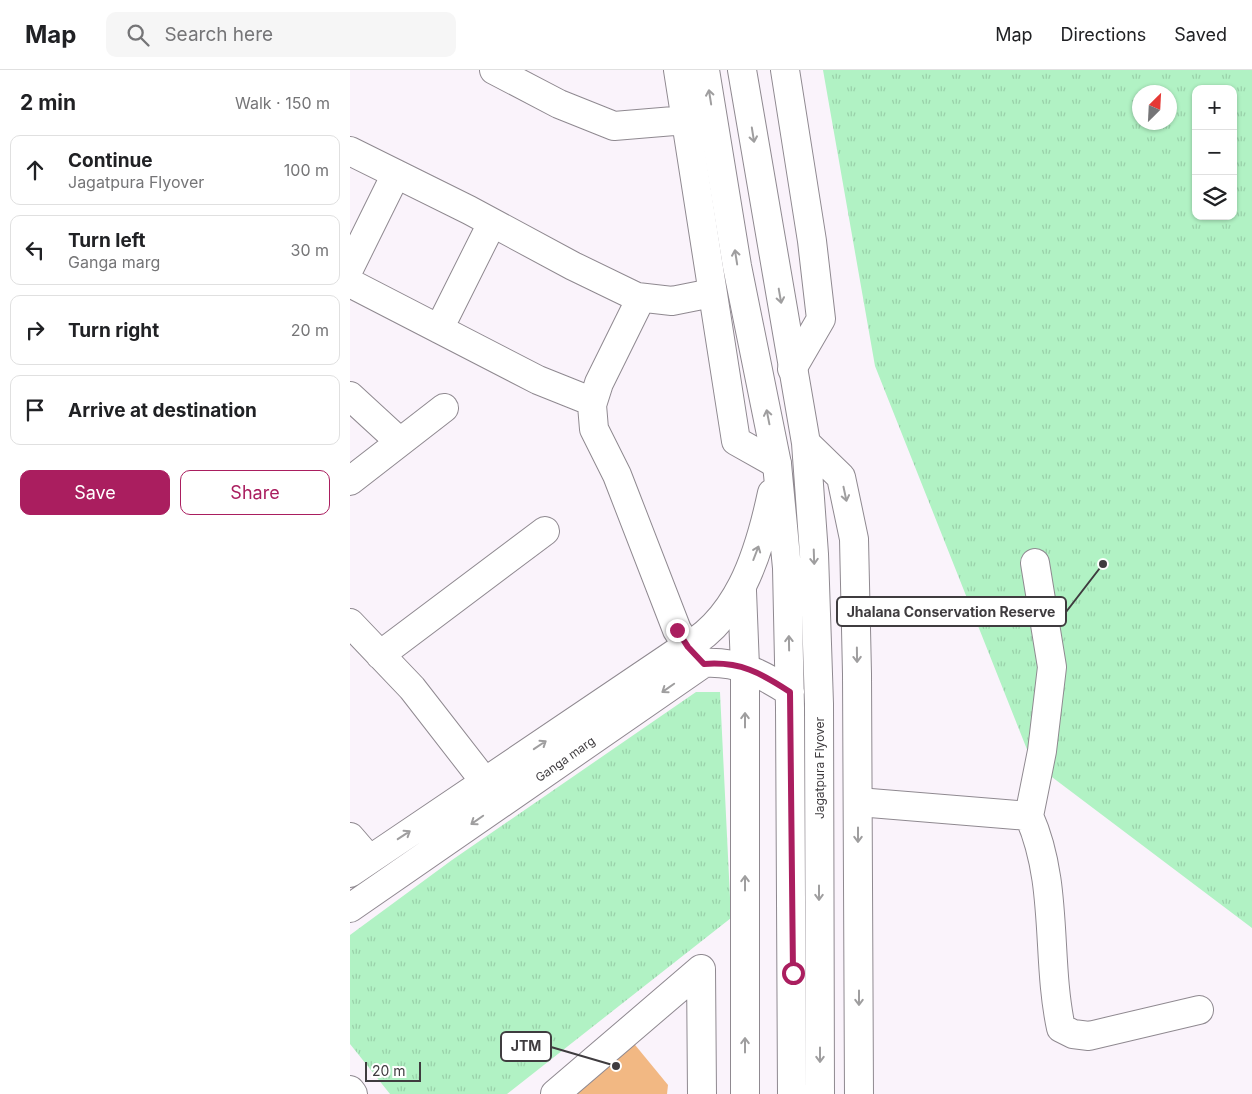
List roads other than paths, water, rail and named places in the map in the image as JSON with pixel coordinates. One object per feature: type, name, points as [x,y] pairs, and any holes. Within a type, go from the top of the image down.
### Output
[{"type":"main road","points":[[494,70],[531,80],[559,104],[614,126],[686,120]]},
{"type":"main road","points":[[678,70],[736,441],[777,464]]},
{"type":"main road","points":[[705,70],[737,266],[777,464],[787,568],[790,700],[792,1094]]},
{"type":"main road","name":"Jagatpura Flyover","points":[[742,70],[806,443],[814,554],[819,704],[820,1094]]},
{"type":"main road","points":[[785,70],[812,241],[821,319],[792,369]]},
{"type":"main road","points":[[350,151],[573,266],[641,298],[672,301],[712,293]]},
{"type":"main road","points":[[350,267],[396,174]]},
{"type":"main road","points":[[439,329],[492,223]]},
{"type":"main road","points":[[350,283],[538,380],[594,402]]},
{"type":"main road","points":[[641,298],[599,383],[594,402],[594,429],[616,475],[667,607],[696,655],[720,662],[745,666],[790,700]]},
{"type":"main road","points":[[350,396],[400,442]]},
{"type":"main road","points":[[350,481],[444,408]]},
{"type":"main road","points":[[806,443],[841,477],[854,539],[858,802],[859,1094]]},
{"type":"main road","points":[[350,837],[359,866],[486,782],[696,655],[712,627],[742,591],[764,531],[777,464]]},
{"type":"main road","points":[[380,655],[545,531]]},
{"type":"main road","points":[[1035,563],[1052,667],[1042,751],[1028,816],[1037,835],[1050,909],[1057,1010],[1061,1028],[1073,1034],[1089,1036],[1199,1010]]},
{"type":"main road","points":[[742,591],[745,666],[745,1094]]},
{"type":"main road","points":[[350,623],[412,688],[502,803]]},
{"type":"main road","name":"Ganga marg","points":[[350,908],[502,803],[696,655]]},
{"type":"main road","points":[[858,802],[1028,816]]},
{"type":"main road","points":[[555,1094],[701,969],[702,1094]]},
{"type":"main road","points":[[350,1090],[354,1094]]},
{"type":"place","name":"Jhalana Conservation Reserve","points":[[1103,564]]},
{"type":"place","name":"JTM","points":[[616,1066]]}]
